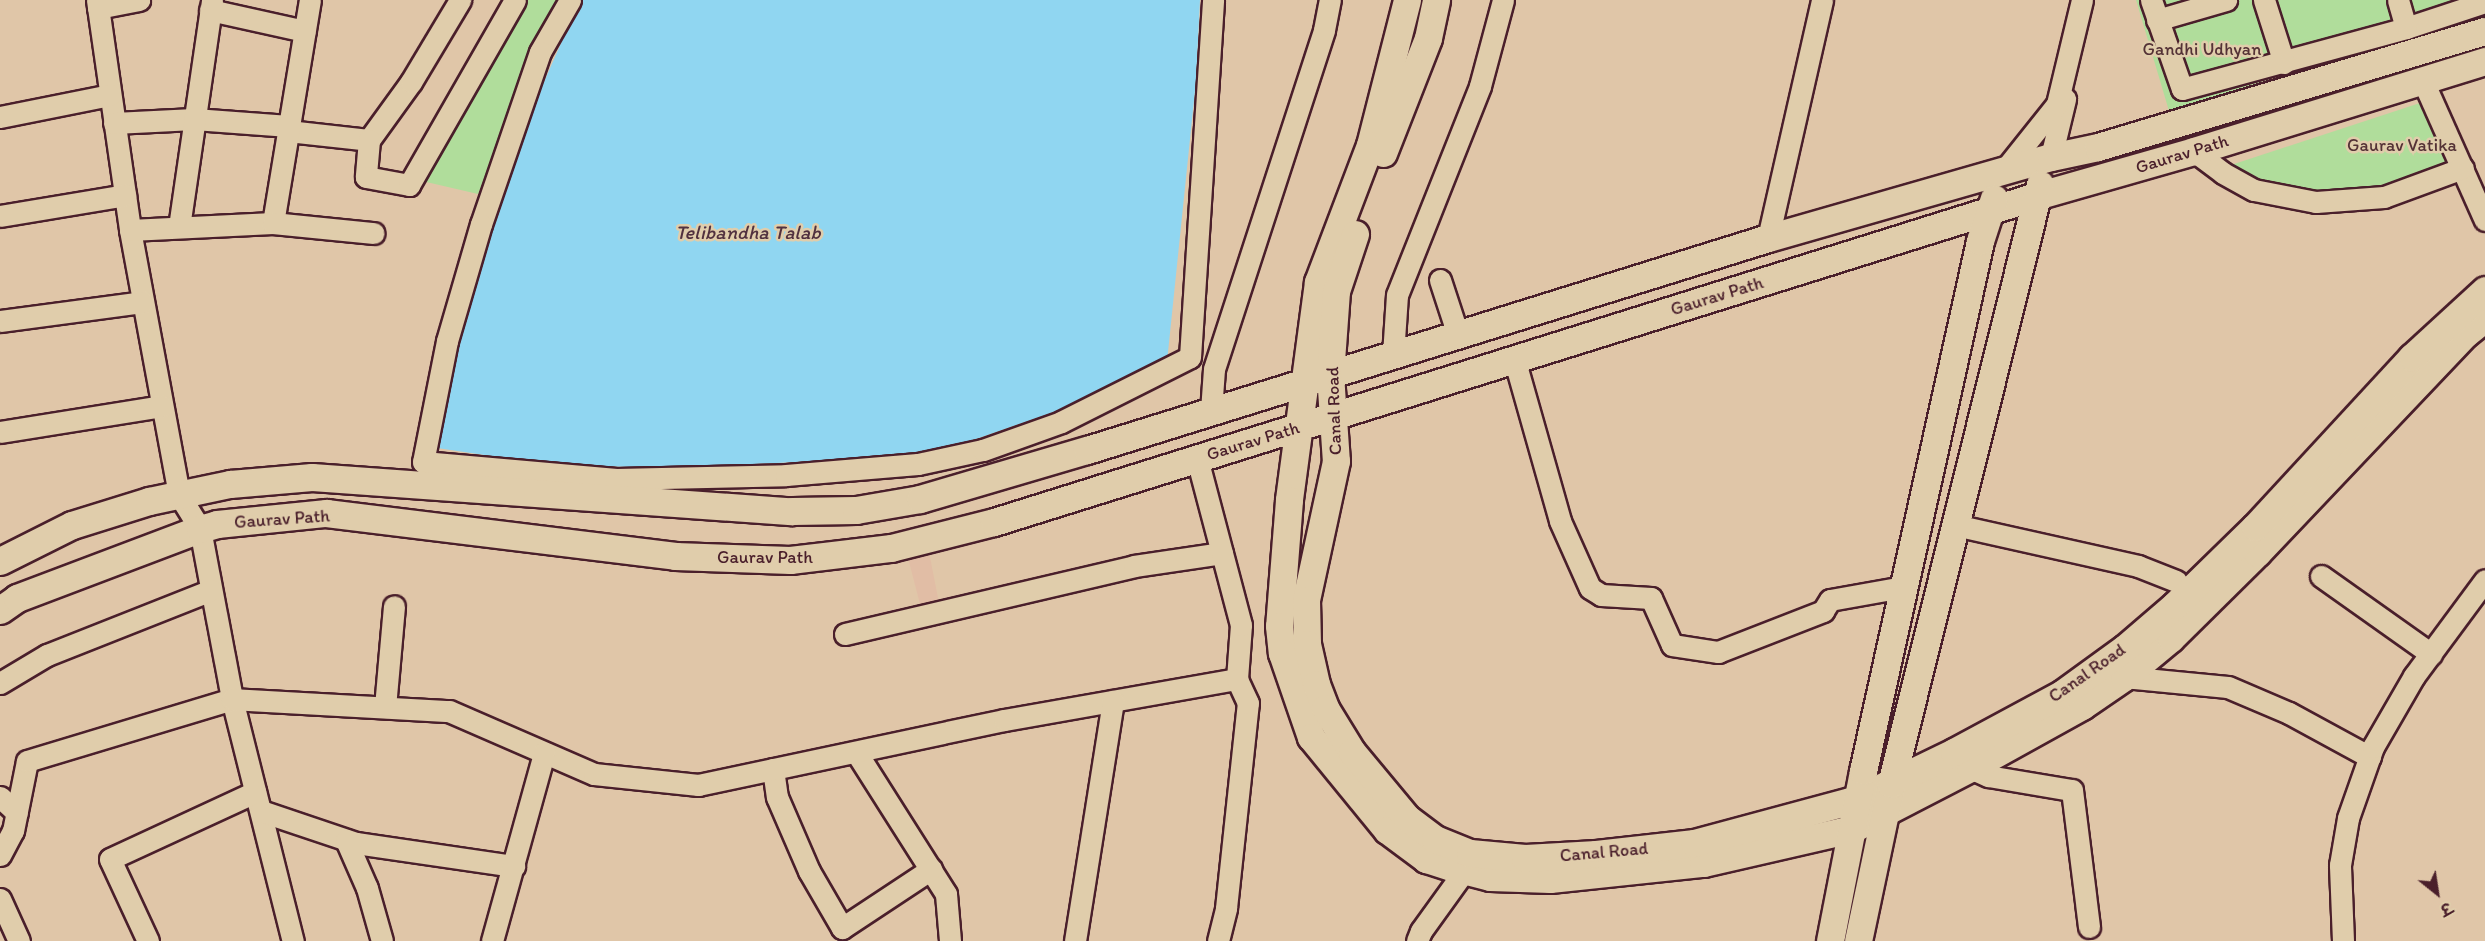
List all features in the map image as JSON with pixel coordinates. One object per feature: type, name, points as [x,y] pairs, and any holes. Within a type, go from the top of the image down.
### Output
[{"type":"main road","name":"Canal Road","points":[[1407,0],[1370,145],[1318,282],[1318,378],[1334,414],[1336,461],[1306,600],[1307,644],[1316,684],[1325,708],[1352,752],[1407,818],[1467,862],[1596,854],[1694,843],[1857,799],[1891,784],[2063,693],[2125,648],[2175,605],[2255,527],[2378,392],[2485,290]]},
{"type":"main road","name":"Canal Road","points":[[1318,378],[1336,291],[1374,173],[1428,38],[1436,0]]},
{"type":"main road","points":[[0,561],[72,525],[179,495],[230,484],[312,477],[792,511],[856,510],[920,499],[1768,238],[2002,173],[2050,157],[2098,147],[2485,31]]},
{"type":"main road","name":"Gaurav Path","points":[[0,609],[17,598],[200,529],[217,524],[326,513],[675,556],[790,560],[891,548],[994,522],[2036,196],[2194,151],[2485,61]]},
{"type":"main road","points":[[1858,941],[1891,784],[2036,196],[2050,157]]},
{"type":"main road","points":[[1830,941],[1857,799],[1980,241],[2002,173]]},
{"type":"main road","points":[[1318,378],[1299,426],[1289,500],[1279,626],[1282,653],[1295,697],[1311,737],[1387,830],[1426,859],[1467,862],[1490,877],[1550,879],[1703,863],[1852,829],[1970,768],[2082,706],[2124,677],[2171,638],[2400,401],[2485,318]]},
{"type":"street","points":[[139,0],[98,4],[130,230],[179,495],[200,529],[232,699],[293,941]]},
{"type":"street","points":[[273,223],[310,0]]},
{"type":"street","points":[[460,0],[411,82],[369,140],[366,177],[409,185],[515,0]]},
{"type":"street","points":[[570,0],[540,52],[481,225],[447,341],[423,462],[616,479],[786,475],[918,464],[983,450],[1061,422],[1190,357],[1213,0]]},
{"type":"street","points":[[1210,411],[1217,359],[1324,30],[1330,0]]},
{"type":"street","points":[[1393,355],[1397,295],[1480,86],[1503,0]]},
{"type":"street","points":[[1768,238],[1822,0]]},
{"type":"street","points":[[2002,173],[2057,104],[2082,0]]},
{"type":"street","points":[[2050,157],[2091,0]]},
{"type":"street","points":[[2226,0],[2155,10],[2182,90],[2412,26],[2485,2]]},
{"type":"street","points":[[2264,0],[2284,63]]},
{"type":"street","points":[[2398,0],[2412,26]]},
{"type":"street","points":[[2411,0],[2412,26]]},
{"type":"street","points":[[179,227],[211,5],[305,31]]},
{"type":"street","points":[[2423,81],[2485,220]]},
{"type":"street","points":[[0,117],[110,95]]},
{"type":"street","points":[[114,123],[194,119],[289,128],[369,140]]},
{"type":"street","points":[[2194,151],[2223,173],[2254,190],[2316,202],[2384,197],[2463,168]]},
{"type":"street","points":[[0,216],[125,195]]},
{"type":"street","points":[[130,230],[273,223],[374,233]]},
{"type":"street","points":[[1440,280],[1458,335]]},
{"type":"street","points":[[0,321],[143,302]]},
{"type":"street","points":[[1514,358],[1560,521],[1590,588],[1601,595],[1651,598],[1672,645],[1718,652],[1823,610],[1830,600],[1903,588]]},
{"type":"street","points":[[0,432],[162,406]]},
{"type":"street","points":[[1197,458],[1241,625],[1237,679],[1248,703],[1226,908],[1218,941]]},
{"type":"street","points":[[1955,525],[2138,566],[2176,581]]},
{"type":"street","points":[[845,634],[1134,566],[1222,553]]},
{"type":"street","points":[[2321,576],[2431,654]]},
{"type":"street","points":[[2343,941],[2340,865],[2348,818],[2370,756],[2414,676],[2485,580]]},
{"type":"street","points":[[0,683],[47,655],[211,590]]},
{"type":"street","points":[[385,707],[394,606]]},
{"type":"street","points":[[2124,677],[2228,687],[2289,713],[2370,756]]},
{"type":"street","points":[[0,855],[13,831],[27,761],[232,699],[449,711],[594,774],[698,785],[1113,701],[1237,679]]},
{"type":"street","points":[[1075,941],[1113,701]]},
{"type":"street","points":[[855,752],[946,894],[950,941]]},
{"type":"street","points":[[492,941],[544,753]]},
{"type":"street","points":[[1970,768],[1988,776],[2072,790],[2089,927]]},
{"type":"street","points":[[773,769],[777,797],[808,871],[842,928],[931,869]]},
{"type":"street","points":[[0,797],[17,813]]},
{"type":"street","points":[[148,941],[110,859],[258,801],[346,840],[514,866]]},
{"type":"street","points":[[346,840],[366,888],[382,941]]},
{"type":"street","points":[[1417,941],[1421,931],[1467,862]]},
{"type":"street","points":[[0,899],[19,941]]},
{"type":"shaded area","points":[[929,552],[939,603],[921,608],[907,554]]},
{"type":"green space","points":[[519,0],[564,0],[478,194],[422,181]]},
{"type":"green space","name":"Gandhi Udhyan","points":[[2136,0],[2485,0],[2485,11],[2169,111]]},
{"type":"green space","name":"Gaurav Vatika","points":[[2420,103],[2452,168],[2381,187],[2318,193],[2259,182],[2228,166]]},
{"type":"water","name":"Telibandha Talab","points":[[580,0],[1200,0],[1196,81],[1167,362],[1060,410],[930,455],[699,467],[630,467],[545,464],[437,448],[469,293],[536,100]]}]
